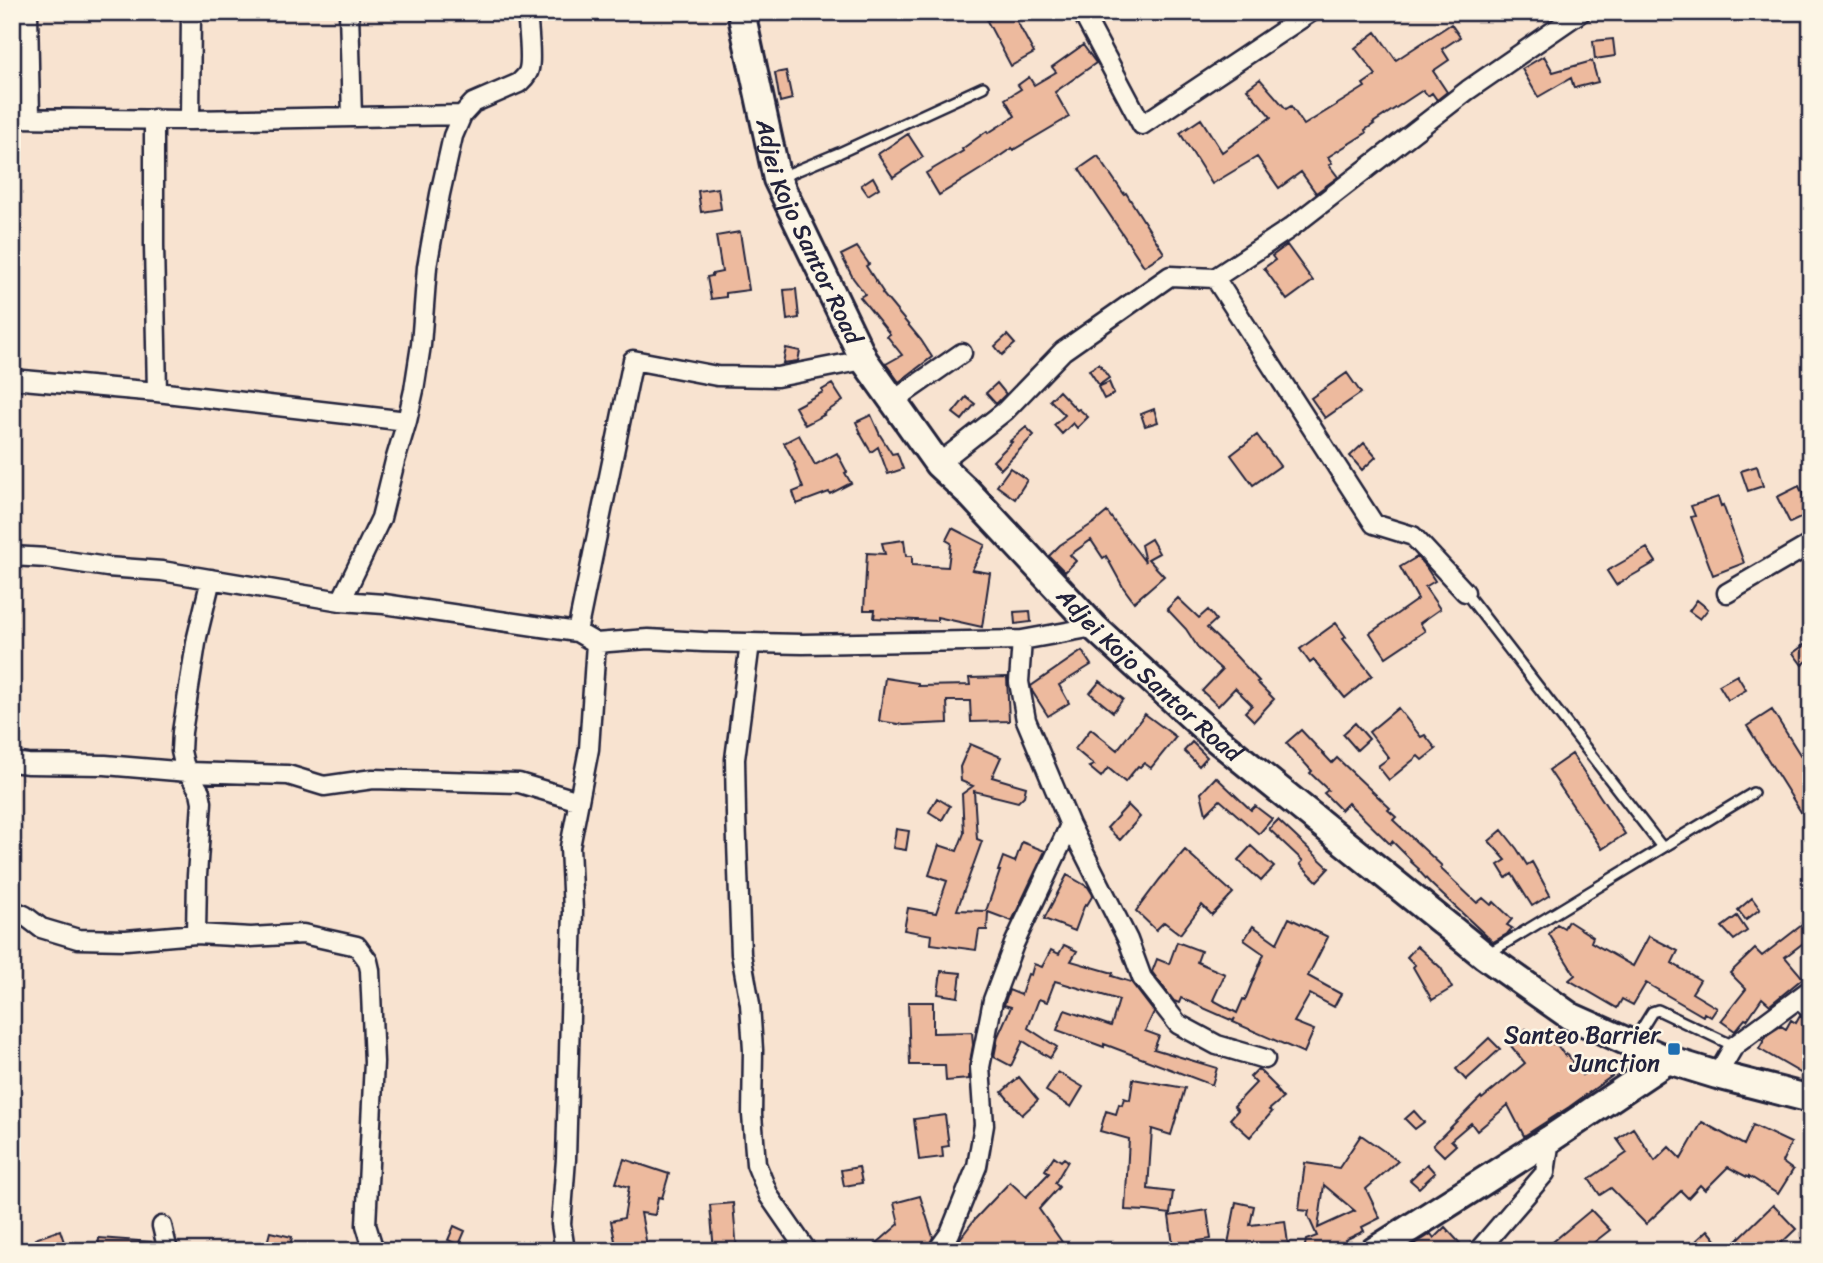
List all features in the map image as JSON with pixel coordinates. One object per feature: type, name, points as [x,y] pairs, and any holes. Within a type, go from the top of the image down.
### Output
[{"type":"street","points":[[28,12],[21,117],[190,120],[462,115]]},
{"type":"street","points":[[190,120],[191,12]]},
{"type":"street","points":[[349,12],[352,117]]},
{"type":"street","points":[[341,601],[381,518],[407,421],[421,345],[427,267],[453,136],[462,115],[473,103],[519,83],[524,78],[529,69],[527,12]]},
{"type":"street","name":"Adjei Kojo Santor Road","points":[[741,12],[777,179],[864,360],[938,464],[967,491],[1094,627],[1214,737],[1485,956],[1570,1016],[1668,1060],[1811,1099]]},
{"type":"street","points":[[1082,12],[1142,125],[1311,12]]},
{"type":"street","points":[[938,464],[1005,411],[1063,351],[1170,276],[1215,278],[1289,229],[1468,90],[1581,12]]},
{"type":"street","points":[[154,119],[157,392]]},
{"type":"street","points":[[1215,278],[1374,524],[1412,536],[1465,592]]},
{"type":"street","points":[[892,401],[962,353]]},
{"type":"street","points":[[577,632],[634,360],[717,376],[777,377],[864,360]]},
{"type":"street","points":[[12,379],[157,392],[407,421]]},
{"type":"street","points":[[1727,593],[1811,544]]},
{"type":"street","points":[[12,556],[162,571],[341,601],[384,604],[577,632],[596,643],[648,639],[750,643],[1022,640],[1094,627]]},
{"type":"street","points":[[196,934],[202,802],[200,792],[184,765],[181,751],[197,636],[211,579]]},
{"type":"street","points":[[1022,640],[1019,682],[1026,720],[1070,825],[1128,940],[1142,978],[1178,1024],[1217,1045],[1265,1059]]},
{"type":"street","points":[[565,1251],[561,1224],[566,1159],[573,911],[570,847],[589,749],[596,643]]},
{"type":"street","points":[[750,643],[735,759],[735,787],[741,954],[750,1004],[753,1050],[752,1115],[756,1164],[769,1196],[807,1251]]},
{"type":"street","points":[[12,762],[288,775],[324,786],[373,779],[519,783],[579,801]]},
{"type":"street","points":[[937,1251],[950,1233],[977,1166],[984,1125],[980,1067],[993,1000],[1014,944],[1070,825]]},
{"type":"street","points":[[12,910],[41,928],[78,939],[126,940],[196,934],[251,937],[303,934],[357,946],[368,961],[370,970],[374,1062],[366,1225],[374,1251]]},
{"type":"street","points":[[1717,1075],[1734,1046],[1811,989]]},
{"type":"street","points":[[1374,1251],[1668,1060]]},
{"type":"street","points":[[1478,1251],[1545,1173],[1550,1139]]},
{"type":"street","points":[[162,1226],[168,1251]]},
{"type":"lane","points":[[777,179],[983,87]]},
{"type":"lane","points":[[1465,592],[1662,847]]},
{"type":"lane","points":[[1485,956],[1754,793]]},
{"type":"lane","points":[[1795,1002],[1811,1016]]},
{"type":"lane","points":[[1632,1044],[1652,1012],[1658,1010],[1734,1046]]},
{"type":"building","points":[[1003,12],[1012,12],[1034,53],[1011,66],[987,21]]},
{"type":"building","points":[[1451,24],[1460,37],[1442,49],[1449,60],[1433,71],[1447,92],[1437,100],[1432,93],[1428,96],[1423,90],[1373,123],[1365,130],[1366,133],[1328,157],[1332,163],[1329,165],[1338,177],[1316,193],[1301,172],[1279,188],[1257,157],[1212,184],[1180,133],[1201,119],[1222,152],[1271,117],[1247,89],[1260,79],[1286,109],[1291,106],[1304,125],[1365,87],[1363,84],[1376,75],[1355,48],[1376,32],[1396,60]]},
{"type":"building","points":[[1613,39],[1615,56],[1595,59],[1593,41]]},
{"type":"building","points":[[1083,45],[1096,63],[1055,92],[1069,117],[1013,150],[1012,148],[939,195],[926,173],[963,151],[962,149],[987,131],[988,133],[1015,116],[1005,99],[1021,89],[1018,85],[1029,77],[1034,85],[1056,72],[1052,67]]},
{"type":"building","points":[[1544,56],[1553,72],[1592,61],[1598,82],[1574,88],[1571,78],[1538,97],[1522,69]]},
{"type":"building","points":[[786,71],[792,99],[780,102],[775,73]]},
{"type":"building","points":[[908,134],[923,157],[893,177],[878,154]]},
{"type":"building","points":[[1098,156],[1124,194],[1126,193],[1164,253],[1144,266],[1079,169]]},
{"type":"building","points":[[873,177],[879,188],[868,195],[861,185]]},
{"type":"building","points":[[718,188],[721,209],[701,212],[698,191]]},
{"type":"building","points":[[740,232],[749,290],[726,293],[726,297],[711,299],[707,277],[722,272],[716,236]]},
{"type":"building","points":[[1287,245],[1313,281],[1287,300],[1264,268],[1275,260],[1272,256]]},
{"type":"building","points":[[857,247],[869,264],[866,266],[882,293],[932,357],[899,382],[886,364],[902,355],[887,336],[890,334],[860,297],[865,294],[841,255]]},
{"type":"building","points":[[796,289],[799,318],[787,320],[784,290]]},
{"type":"building","points":[[1007,335],[1015,344],[1002,355],[995,346]]},
{"type":"building","points":[[786,348],[800,351],[798,361],[783,363]]},
{"type":"building","points":[[1099,364],[1109,378],[1099,385],[1089,370]]},
{"type":"building","points":[[1347,373],[1361,393],[1325,418],[1311,398]]},
{"type":"building","points":[[1109,382],[1114,394],[1104,399],[1098,387]]},
{"type":"building","points":[[997,383],[1006,394],[996,404],[986,393]]},
{"type":"building","points":[[832,384],[843,401],[805,425],[795,407]]},
{"type":"building","points":[[1059,391],[1077,410],[1088,417],[1077,428],[1073,423],[1062,434],[1054,425],[1065,415],[1050,400]]},
{"type":"building","points":[[966,397],[975,404],[962,420],[953,413]]},
{"type":"building","points":[[1154,409],[1158,422],[1145,426],[1141,414]]},
{"type":"building","points":[[871,415],[892,454],[897,453],[903,469],[888,474],[878,447],[871,452],[856,422]]},
{"type":"building","points":[[1026,427],[1034,435],[1001,469],[993,461]]},
{"type":"building","points":[[799,435],[815,465],[837,453],[851,483],[830,494],[829,492],[797,504],[793,492],[803,488],[795,463],[784,443]]},
{"type":"building","points":[[1257,435],[1280,466],[1253,485],[1231,455]]},
{"type":"building","points":[[1364,443],[1376,457],[1362,470],[1350,456]]},
{"type":"building","points":[[1757,466],[1763,486],[1748,491],[1741,471]]},
{"type":"building","points":[[1010,468],[1027,480],[1015,499],[997,486]]},
{"type":"building","points":[[1799,486],[1811,513],[1790,523],[1777,497]]},
{"type":"building","points":[[1718,497],[1744,563],[1713,575],[1691,517],[1695,516],[1691,506]]},
{"type":"building","points":[[1107,512],[1145,562],[1141,545],[1151,539],[1159,553],[1148,559],[1164,576],[1134,602],[1106,556],[1103,558],[1091,540],[1070,555],[1076,561],[1065,572],[1049,556],[1060,545]]},
{"type":"building","points":[[952,528],[985,545],[972,570],[990,573],[982,627],[937,617],[937,621],[874,618],[875,610],[864,610],[867,553],[885,554],[882,543],[904,540],[906,556],[912,556],[912,565],[948,567],[951,543],[946,540]]},
{"type":"building","points":[[1647,548],[1656,562],[1616,585],[1607,571]]},
{"type":"building","points":[[1417,557],[1435,581],[1425,587],[1440,609],[1420,623],[1425,631],[1386,657],[1370,633],[1418,599],[1400,567]]},
{"type":"building","points":[[1178,598],[1199,618],[1208,610],[1216,620],[1207,628],[1274,699],[1254,721],[1245,712],[1252,705],[1235,688],[1218,706],[1202,691],[1222,670],[1199,649],[1186,629],[1167,609]]},
{"type":"building","points":[[1697,600],[1708,609],[1700,619],[1689,611]]},
{"type":"building","points":[[1030,611],[1031,622],[1015,624],[1014,612]]},
{"type":"building","points":[[1336,623],[1346,637],[1343,639],[1372,675],[1345,698],[1314,660],[1310,663],[1300,649]]},
{"type":"building","points":[[1811,640],[1811,658],[1802,665],[1793,653]]},
{"type":"building","points":[[1082,651],[1091,665],[1059,685],[1069,703],[1048,716],[1031,686]]},
{"type":"building","points":[[1737,675],[1746,690],[1728,700],[1719,685]]},
{"type":"building","points":[[1007,677],[1009,721],[971,722],[970,701],[947,701],[948,723],[904,725],[879,721],[885,678],[918,683],[918,686],[970,685],[969,678]]},
{"type":"building","points":[[1100,681],[1123,699],[1113,712],[1090,693]]},
{"type":"building","points":[[1398,708],[1421,737],[1425,735],[1436,749],[1422,760],[1418,756],[1389,780],[1378,766],[1389,758],[1369,732]]},
{"type":"building","points":[[1772,710],[1811,772],[1811,828],[1747,726]]},
{"type":"building","points":[[1145,714],[1176,737],[1151,768],[1144,763],[1138,766],[1125,782],[1108,768],[1101,777],[1089,767],[1094,765],[1075,749],[1091,729],[1117,750]]},
{"type":"building","points":[[1355,723],[1369,739],[1357,750],[1343,734]]},
{"type":"building","points":[[1301,730],[1332,763],[1337,758],[1390,808],[1388,810],[1396,817],[1393,820],[1477,903],[1483,898],[1491,905],[1494,902],[1512,919],[1507,925],[1512,928],[1507,934],[1493,942],[1431,884],[1392,841],[1390,844],[1348,803],[1341,810],[1324,793],[1328,790],[1286,743]]},
{"type":"building","points":[[1192,742],[1207,757],[1199,766],[1184,751]]},
{"type":"building","points":[[970,744],[1001,757],[992,777],[1026,787],[1024,796],[1018,802],[974,791],[977,839],[982,841],[957,910],[986,911],[1003,857],[1015,862],[1022,842],[1045,851],[1012,921],[988,912],[987,930],[979,930],[976,950],[931,944],[932,935],[904,930],[908,908],[936,913],[947,881],[929,875],[939,845],[957,851],[964,833],[962,794],[973,786],[961,781],[960,767]]},
{"type":"building","points":[[1572,754],[1625,834],[1602,849],[1549,770]]},
{"type":"building","points":[[1216,777],[1251,810],[1255,806],[1272,819],[1259,834],[1220,800],[1206,814],[1201,793]]},
{"type":"building","points":[[937,798],[950,806],[942,820],[929,812]]},
{"type":"building","points":[[1128,805],[1140,817],[1120,840],[1107,828]]},
{"type":"building","points":[[1278,820],[1329,868],[1317,881],[1300,864],[1303,861],[1269,829]]},
{"type":"building","points":[[896,829],[909,831],[906,850],[893,848]]},
{"type":"building","points":[[1502,830],[1527,865],[1532,862],[1550,895],[1532,906],[1512,874],[1506,878],[1498,865],[1506,860],[1489,841]]},
{"type":"building","points":[[1251,846],[1274,867],[1261,881],[1238,860]]},
{"type":"building","points":[[1185,850],[1233,893],[1212,915],[1202,905],[1180,934],[1164,922],[1156,930],[1136,911]]},
{"type":"building","points":[[1067,875],[1088,887],[1093,895],[1087,905],[1085,904],[1075,931],[1044,919]]},
{"type":"building","points":[[1752,898],[1760,909],[1746,920],[1738,910]]},
{"type":"building","points":[[1737,916],[1747,931],[1734,940],[1722,927]]},
{"type":"building","points":[[1289,918],[1328,937],[1308,976],[1341,994],[1334,1007],[1310,994],[1294,1022],[1314,1030],[1304,1053],[1233,1022],[1235,1018],[1233,1021],[1181,998],[1179,1003],[1174,1001],[1152,972],[1157,959],[1169,964],[1177,942],[1201,951],[1197,962],[1225,974],[1213,1000],[1237,1013],[1264,954],[1244,940],[1253,926],[1277,943]]},
{"type":"building","points":[[1811,918],[1811,937],[1785,957],[1803,978],[1770,1005],[1762,998],[1747,1020],[1735,1031],[1721,1021],[1746,989],[1730,973],[1755,949],[1762,956]]},
{"type":"building","points":[[1568,921],[1593,937],[1591,942],[1633,966],[1649,936],[1678,951],[1672,963],[1700,980],[1692,993],[1717,1008],[1711,1017],[1704,1013],[1703,1016],[1646,983],[1633,1005],[1622,999],[1617,1008],[1569,980],[1575,975],[1549,934],[1557,924],[1564,928]]},
{"type":"building","points":[[1064,945],[1077,951],[1071,961],[1113,973],[1112,976],[1131,982],[1154,1012],[1145,1031],[1159,1036],[1154,1049],[1217,1068],[1212,1085],[1104,1044],[1104,1047],[1057,1030],[1065,1010],[1111,1026],[1119,1000],[1055,981],[1047,1002],[1039,999],[1028,1028],[1057,1047],[1050,1058],[1023,1041],[1011,1066],[994,1057],[998,1036],[1011,1007],[1004,1005],[1009,990],[1021,995],[1034,964],[1042,967],[1051,950],[1059,954]]},
{"type":"building","points":[[1417,946],[1441,968],[1452,988],[1432,1000],[1413,967],[1415,965],[1407,957]]},
{"type":"building","points":[[941,971],[961,973],[958,997],[938,994]]},
{"type":"building","points":[[908,1002],[933,1002],[933,1033],[972,1032],[969,1079],[946,1081],[945,1065],[910,1065]]},
{"type":"building","points":[[1800,1016],[1811,1023],[1811,1079],[1759,1049],[1767,1035],[1781,1026],[1786,1029],[1791,1020],[1796,1023]]},
{"type":"building","points":[[1526,1029],[1534,1038],[1541,1031],[1553,1044],[1555,1042],[1582,1075],[1599,1061],[1612,1076],[1524,1136],[1508,1105],[1477,1131],[1471,1123],[1451,1140],[1456,1145],[1444,1156],[1433,1145],[1481,1097],[1482,1099],[1525,1063],[1511,1046]]},
{"type":"building","points":[[1489,1038],[1500,1049],[1466,1080],[1456,1069]]},
{"type":"building","points":[[1258,1069],[1283,1098],[1269,1110],[1272,1112],[1250,1137],[1230,1119],[1238,1110],[1234,1106],[1256,1083],[1250,1077]]},
{"type":"building","points":[[1058,1072],[1083,1087],[1071,1107],[1046,1091]]},
{"type":"building","points":[[1019,1077],[1038,1100],[1022,1115],[1002,1092]]},
{"type":"building","points":[[1133,1079],[1185,1088],[1171,1135],[1152,1129],[1148,1189],[1173,1192],[1170,1214],[1125,1210],[1129,1139],[1100,1131],[1106,1111],[1116,1114],[1124,1098],[1130,1100]]},
{"type":"building","points":[[1414,1111],[1424,1122],[1415,1129],[1405,1119]]},
{"type":"building","points":[[945,1115],[949,1146],[942,1147],[943,1157],[919,1160],[914,1119]]},
{"type":"building","points":[[1702,1122],[1744,1145],[1753,1125],[1791,1143],[1782,1162],[1793,1170],[1778,1194],[1728,1167],[1705,1190],[1700,1185],[1688,1198],[1681,1191],[1646,1224],[1611,1188],[1600,1195],[1589,1179],[1627,1153],[1617,1139],[1633,1128],[1655,1161],[1669,1147],[1681,1159]]},
{"type":"building","points":[[1361,1135],[1398,1161],[1366,1189],[1380,1218],[1362,1227],[1364,1231],[1345,1240],[1348,1246],[1337,1251],[1304,1251],[1306,1240],[1317,1236],[1308,1216],[1309,1211],[1299,1210],[1305,1163],[1339,1168]],"holes":[[[1324,1185],[1355,1211],[1318,1228]]]},
{"type":"building","points":[[1054,1156],[1061,1161],[1064,1158],[1068,1161],[1055,1183],[1059,1187],[1039,1209],[1062,1242],[1050,1251],[964,1251],[956,1244],[1010,1182],[1026,1197],[1049,1173],[1045,1170]]},
{"type":"building","points":[[624,1159],[669,1174],[662,1198],[658,1197],[655,1215],[641,1213],[648,1251],[617,1251],[611,1221],[624,1218],[629,1187],[616,1183]]},
{"type":"building","points":[[1427,1164],[1435,1173],[1419,1188],[1410,1180]]},
{"type":"building","points":[[859,1167],[862,1183],[844,1186],[841,1170]]},
{"type":"building","points":[[920,1196],[933,1237],[926,1251],[868,1251],[899,1224],[894,1203]]},
{"type":"building","points":[[1236,1202],[1254,1206],[1250,1225],[1285,1221],[1289,1251],[1266,1251],[1265,1246],[1251,1248],[1228,1244]]},
{"type":"building","points":[[733,1203],[737,1251],[714,1251],[710,1205]]},
{"type":"building","points":[[1773,1205],[1796,1229],[1773,1251],[1742,1251],[1734,1243]]},
{"type":"building","points":[[1207,1210],[1211,1239],[1173,1245],[1169,1216]]},
{"type":"building","points":[[1591,1210],[1610,1230],[1583,1251],[1542,1251]]},
{"type":"building","points":[[454,1226],[465,1231],[459,1245],[448,1240]]},
{"type":"building","points":[[1445,1227],[1467,1251],[1404,1251],[1431,1234],[1434,1238]]},
{"type":"building","points":[[60,1230],[67,1251],[39,1251],[35,1239]]},
{"type":"building","points":[[1708,1230],[1725,1251],[1707,1251],[1697,1240]]},
{"type":"building","points":[[270,1232],[292,1237],[289,1251],[265,1251]]},
{"type":"building","points":[[99,1238],[151,1242],[150,1251],[98,1251]]},
{"type":"place","name":"Santeo Barrier Junction","points":[[1674,1049]]}]
